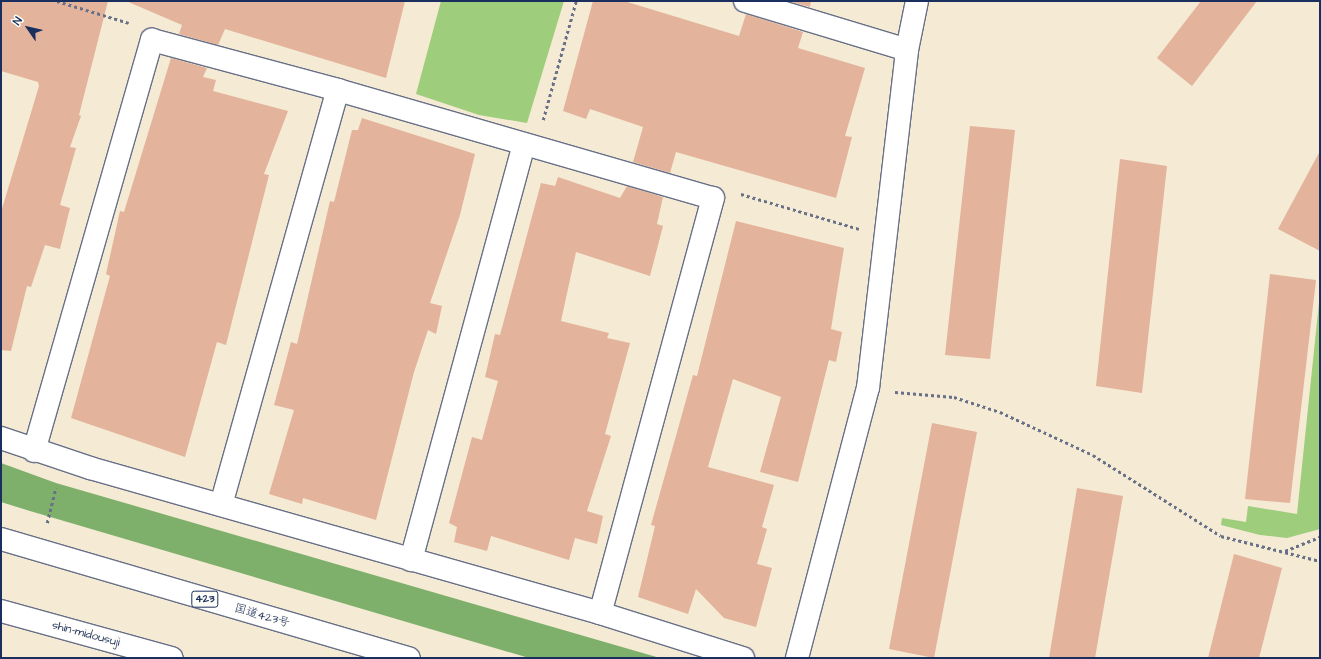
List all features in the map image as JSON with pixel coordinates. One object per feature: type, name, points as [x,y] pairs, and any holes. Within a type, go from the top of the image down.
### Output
[{"type":"main road","points":[[745,1],[906,50]]},
{"type":"main road","points":[[798,658],[868,388],[906,50],[917,1]]},
{"type":"main road","points":[[34,450],[152,40],[338,90],[524,145],[713,198],[600,613]]},
{"type":"main road","points":[[221,505],[338,90]]},
{"type":"main road","points":[[411,560],[524,145]]},
{"type":"main road","points":[[1,438],[64,460],[600,613],[743,658]]},
{"type":"main road","name":"国道423号","points":[[1,539],[409,658]]},
{"type":"main road","name":"shin-midousuji","points":[[1,611],[172,658]]},
{"type":"path","points":[[57,1],[137,25],[152,40]]},
{"type":"path","points":[[524,145],[540,129],[576,1]]},
{"type":"path","points":[[713,198],[737,193],[886,238]]},
{"type":"path","points":[[893,392],[954,397],[1000,412],[1093,455],[1221,536],[1320,561]]},
{"type":"path","points":[[46,528],[64,460]]},
{"type":"path","points":[[1285,551],[1320,537]]},
{"type":"green space","points":[[441,1],[564,1],[527,123],[479,115],[416,94]]},
{"type":"green space","points":[[1320,293],[1320,529],[1287,538],[1260,535],[1221,525],[1222,518],[1246,522],[1248,506],[1297,514]]},
{"type":"green space","points":[[1,463],[56,483],[660,658],[529,658],[30,511],[1,502]]},
{"type":"building","points":[[1,1],[108,1],[79,115],[81,116],[70,147],[76,148],[60,205],[70,208],[60,249],[45,245],[31,287],[27,286],[11,351],[1,350],[1,212],[39,86],[38,82],[1,71]]},
{"type":"building","points":[[126,1],[405,1],[386,78],[225,29],[218,45],[179,34],[182,25]]},
{"type":"building","points":[[593,1],[624,1],[739,36],[746,14],[803,32],[798,48],[865,68],[845,136],[852,137],[836,198],[676,152],[670,173],[633,162],[643,127],[590,109],[586,119],[563,111]]},
{"type":"building","points":[[788,1],[811,1],[810,7]]},
{"type":"building","points":[[1201,1],[1257,1],[1192,86],[1157,58]]},
{"type":"building","points":[[171,58],[207,68],[203,77],[216,80],[213,91],[288,111],[264,174],[269,175],[226,345],[217,342],[185,457],[71,418],[110,276],[106,274],[120,211],[124,212]]},
{"type":"building","points":[[362,118],[475,154],[460,215],[430,303],[442,306],[436,334],[428,330],[414,372],[376,520],[303,498],[302,504],[269,494],[294,410],[274,405],[291,342],[297,344],[330,201],[334,202],[352,130],[358,130]]},
{"type":"building","points":[[970,126],[1015,130],[990,359],[945,355]]},
{"type":"building","points":[[1320,151],[1320,251],[1278,229]]},
{"type":"building","points":[[1120,159],[1167,166],[1142,393],[1096,386]]},
{"type":"building","points":[[558,177],[620,198],[627,186],[663,197],[657,224],[663,226],[650,276],[576,252],[561,321],[609,333],[607,338],[630,343],[605,434],[611,436],[587,511],[603,516],[597,544],[575,538],[569,560],[491,536],[487,551],[454,542],[457,527],[449,523],[472,437],[482,440],[498,381],[485,377],[495,334],[500,335],[541,183],[555,186]]},
{"type":"building","points":[[736,221],[844,248],[831,329],[842,332],[836,362],[829,360],[798,482],[760,472],[781,397],[733,379],[708,467],[774,485],[762,527],[767,529],[757,564],[772,568],[756,627],[724,618],[696,589],[688,614],[638,597],[655,526],[651,525],[693,375],[697,376]]},
{"type":"building","points":[[1270,274],[1316,280],[1290,503],[1245,499]]},
{"type":"building","points":[[932,423],[977,432],[934,658],[889,649]]},
{"type":"building","points":[[1077,488],[1123,496],[1095,658],[1049,658]]},
{"type":"building","points":[[1234,554],[1282,568],[1259,658],[1208,658]]}]
